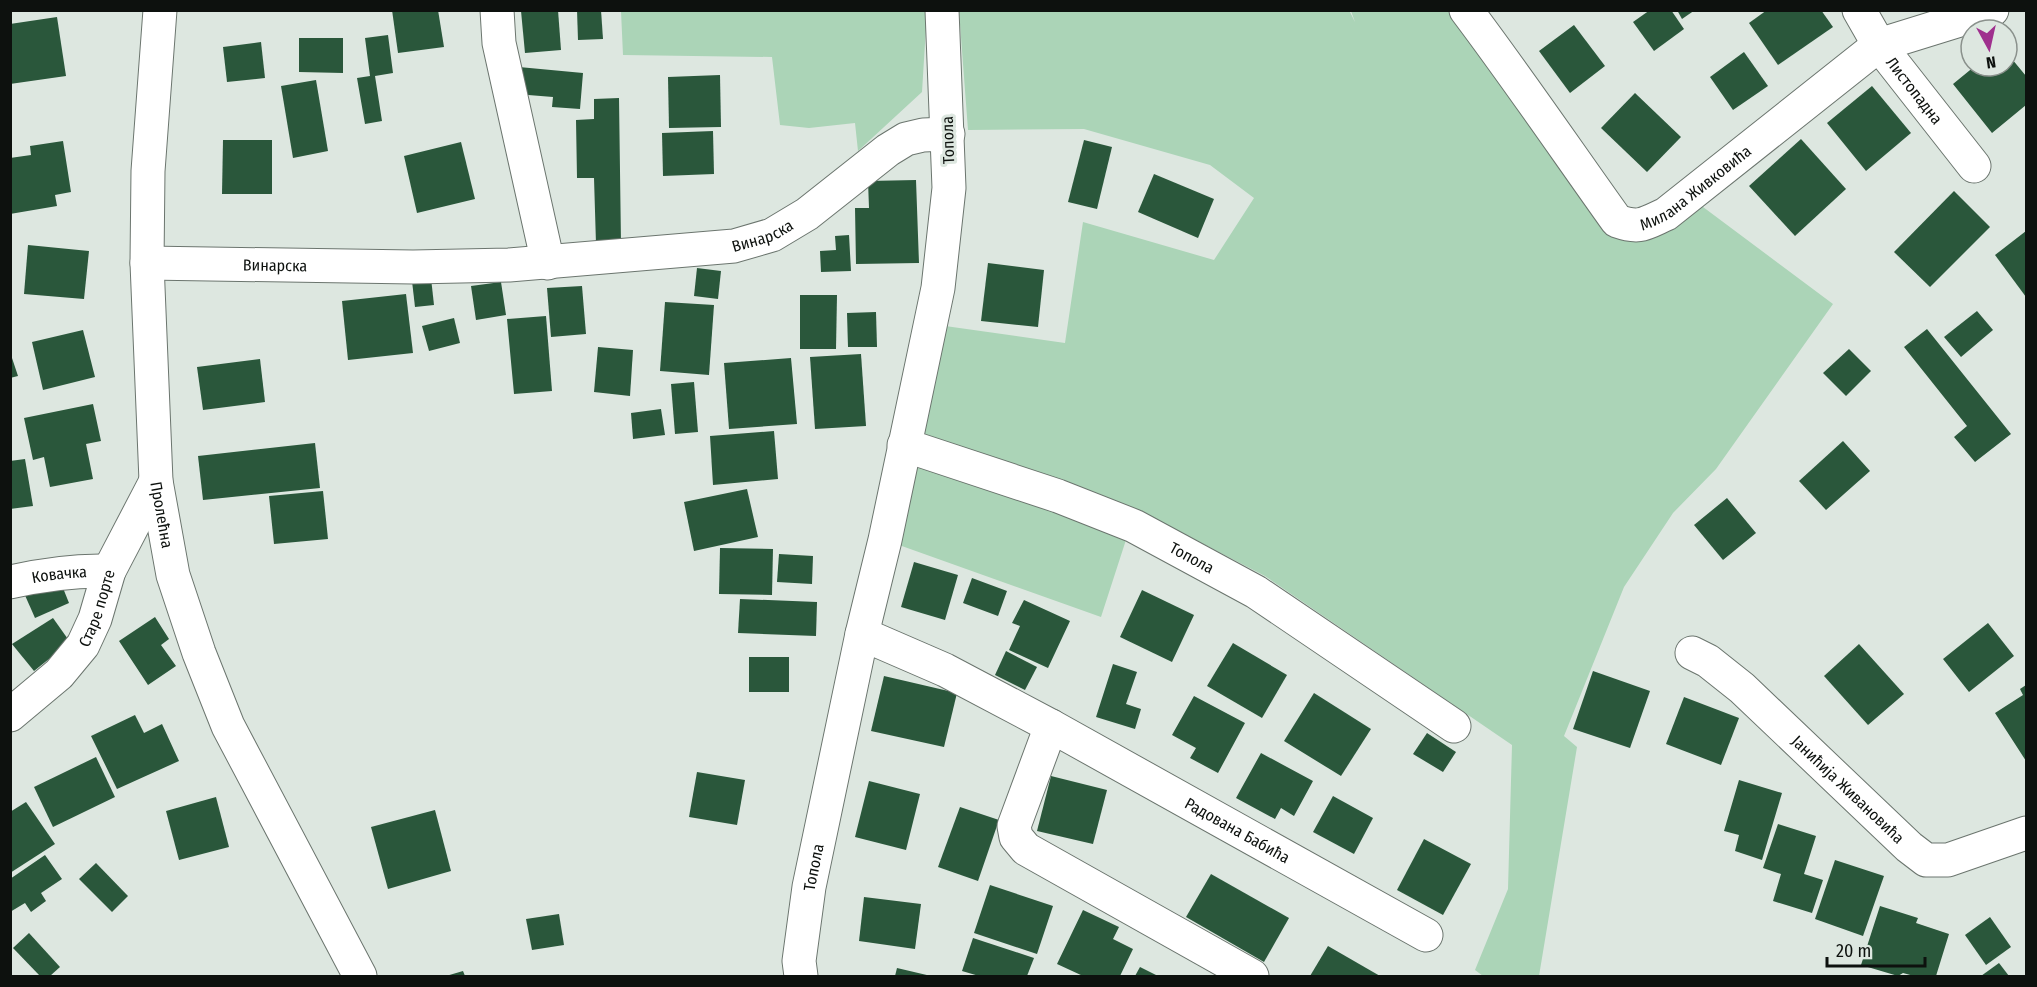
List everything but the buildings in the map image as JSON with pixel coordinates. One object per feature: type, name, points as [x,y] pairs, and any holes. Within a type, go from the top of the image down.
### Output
[{"type":"street","name":"Пролећна","points":[[160,10],[148,171],[147,263],[156,481],[173,575],[199,653],[228,726],[360,976]]},
{"type":"street","points":[[497,10],[499,43],[548,262]]},
{"type":"street","name":"Топола","points":[[801,976],[799,960],[807,899],[938,288],[949,188],[942,10]]},
{"type":"street","name":"Милана Живковића","points":[[1466,10],[1514,73],[1617,221],[1633,227],[1644,225],[1666,214],[1879,45],[1992,10]]},
{"type":"street","name":"Листопадна","points":[[1858,10],[1879,45],[1974,166]]},
{"type":"street","name":"Винарска","points":[[147,263],[413,267],[509,265],[735,246],[772,235],[807,214],[888,150],[906,139],[922,135],[948,134]]},
{"type":"street","name":"Топола","points":[[904,445],[1058,496],[1134,526],[1256,592],[1454,726]]},
{"type":"street","name":"Старе порте","points":[[10,715],[32,699],[59,674],[83,645],[95,620],[109,571],[156,481]]},
{"type":"street","name":"Ковачка","points":[[10,582],[76,570],[109,571]]},
{"type":"street","name":"Радована Бабића","points":[[862,634],[945,670],[1051,726],[1426,935]]},
{"type":"street","name":"Јанићија Живановића","points":[[1692,653],[1708,661],[1743,688],[1908,847],[1926,860],[1948,860],[2026,833]]},
{"type":"street","points":[[1051,726],[1014,826],[1016,837],[1026,849],[1252,976]]},
{"type":"green space","points":[[1349,10],[1355,22],[1351,11],[1461,11],[1538,110],[1643,225],[1699,204],[1833,304],[1716,469],[1673,513],[1624,587],[1564,736],[1577,747],[1539,976],[1483,976],[1475,970],[1508,889],[1512,745],[1265,576],[1136,509],[1101,617],[885,540],[931,324],[1065,343],[1083,222],[1214,260],[1254,198],[1210,165],[1084,129],[968,130],[959,11]]},
{"type":"green space","points":[[621,11],[927,11],[922,92],[858,151],[855,123],[809,128],[780,125],[772,57],[623,55]]}]
